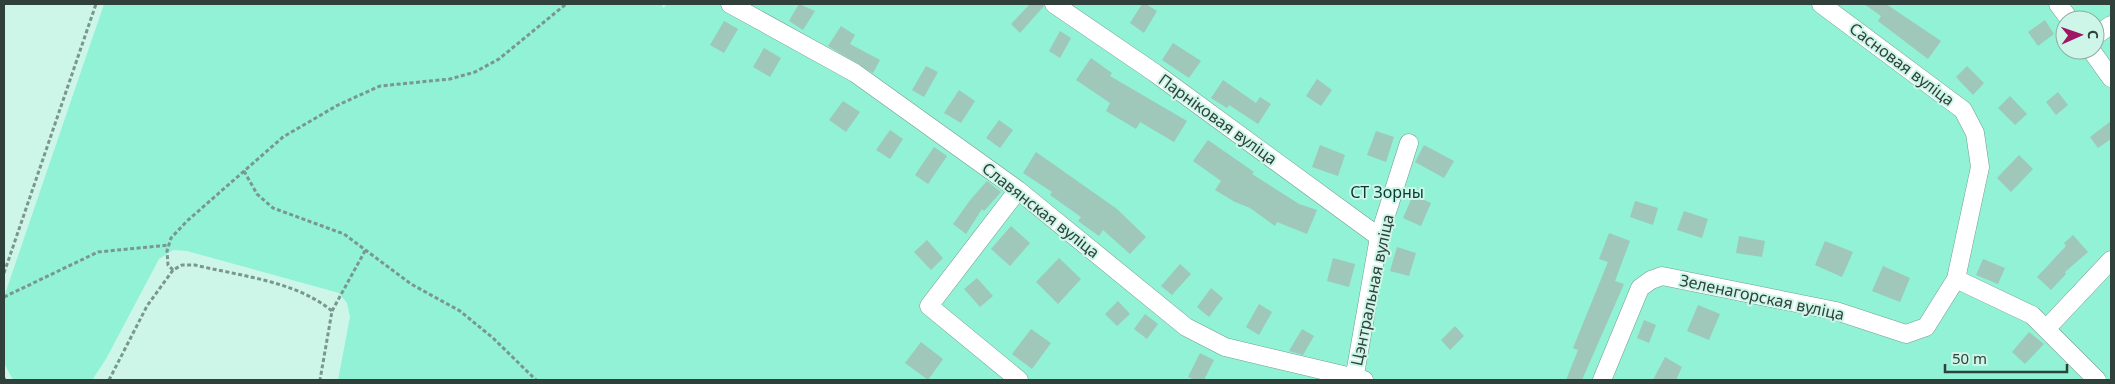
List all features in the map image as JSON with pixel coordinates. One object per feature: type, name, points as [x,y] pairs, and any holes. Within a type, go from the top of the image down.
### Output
[{"type":"street","name":"Славянская вуліца","points":[[730,4],[855,73],[1018,190],[1186,327],[1224,347],[1358,380]]},
{"type":"street","name":"Парніковая вуліца","points":[[1054,4],[1155,73],[1379,237]]},
{"type":"street","name":"Сасновая вуліца","points":[[1821,4],[1963,110],[1975,133],[1980,167],[1956,279]]},
{"type":"street","points":[[2098,60],[2111,78]]},
{"type":"street","name":"Цэнтральная вуліца","points":[[1358,380],[1379,237],[1408,143]]},
{"type":"street","points":[[1018,190],[929,306],[1019,380]]},
{"type":"street","points":[[2047,328],[2111,260]]},
{"type":"street","name":"Зеленагорская вуліца","points":[[1602,380],[1640,288],[1651,280],[1662,276],[1836,310],[1906,334],[1926,327],[1956,279]]},
{"type":"street","points":[[1956,279],[2032,315],[2098,380]]},
{"type":"path","points":[[4,273],[96,4]]},
{"type":"path","points":[[173,270],[168,265],[171,238],[187,221],[283,138],[338,105],[380,86],[450,79],[475,72],[500,59],[566,4]]},
{"type":"path","points":[[244,171],[256,194],[273,208],[344,234],[411,284],[460,311],[493,338],[536,380]]},
{"type":"path","points":[[4,297],[98,252],[169,245]]},
{"type":"path","points":[[320,380],[332,311],[366,249]]},
{"type":"path","points":[[109,380],[147,306],[173,270],[182,266],[195,265],[298,290],[317,298],[332,311]]},
{"type":"green space","name":"СТ Зорны","points":[[104,4],[662,4],[663,8],[667,4],[2111,4],[2111,380],[338,380],[350,317],[347,303],[339,293],[187,251],[173,250],[159,259],[106,359],[92,380],[13,380],[4,363],[4,297]]},
{"type":"building","points":[[799,4],[815,11],[803,30],[789,21]]},
{"type":"building","points":[[1030,4],[1043,4],[1044,6],[1020,33],[1011,24]]},
{"type":"building","points":[[1142,4],[1146,4],[1157,11],[1144,33],[1130,23]]},
{"type":"building","points":[[1864,4],[1886,4],[1941,41],[1928,59],[1878,21],[1881,16]]},
{"type":"building","points":[[2045,20],[2054,34],[2038,46],[2028,32]]},
{"type":"building","points":[[724,21],[738,29],[724,53],[710,45]]},
{"type":"building","points":[[841,26],[855,35],[850,44],[880,60],[873,73],[828,46]]},
{"type":"building","points":[[1060,31],[1071,38],[1060,58],[1049,51]]},
{"type":"building","points":[[1173,43],[1201,61],[1189,78],[1162,60]]},
{"type":"building","points":[[764,48],[781,58],[770,77],[753,67]]},
{"type":"building","points":[[1091,58],[1112,73],[1110,76],[1187,121],[1174,142],[1140,122],[1136,129],[1106,111],[1110,103],[1076,80]]},
{"type":"building","points":[[926,66],[938,72],[924,97],[912,90]]},
{"type":"building","points":[[1967,66],[1984,83],[1973,95],[1956,77]]},
{"type":"building","points":[[1317,79],[1332,90],[1321,106],[1306,96]]},
{"type":"building","points":[[1223,80],[1256,103],[1260,97],[1271,104],[1258,124],[1229,105],[1227,108],[1211,98]]},
{"type":"building","points":[[959,90],[975,101],[961,123],[944,113]]},
{"type":"building","points":[[2058,92],[2068,105],[2056,115],[2046,102]]},
{"type":"building","points":[[2010,96],[2027,114],[2015,125],[1998,108]]},
{"type":"building","points":[[843,101],[860,112],[846,132],[829,120]]},
{"type":"building","points":[[999,120],[1013,130],[1000,148],[986,138]]},
{"type":"building","points":[[2111,121],[2111,139],[2098,148],[2090,137]]},
{"type":"building","points":[[890,130],[903,139],[890,159],[876,150]]},
{"type":"building","points":[[1376,131],[1394,137],[1386,162],[1367,155]]},
{"type":"building","points":[[1208,140],[1254,172],[1252,174],[1299,204],[1317,210],[1307,234],[1277,222],[1275,226],[1250,208],[1235,202],[1215,190],[1221,181],[1193,161]]},
{"type":"building","points":[[1320,145],[1345,155],[1338,176],[1312,167]]},
{"type":"building","points":[[1424,145],[1454,161],[1444,178],[1415,162]]},
{"type":"building","points":[[934,147],[947,156],[928,184],[915,175]]},
{"type":"building","points":[[1036,152],[1117,209],[1146,237],[1130,254],[1103,230],[1099,236],[1078,221],[1081,217],[1050,195],[1052,192],[1023,173]]},
{"type":"building","points":[[2019,155],[2033,169],[2011,192],[1997,178]]},
{"type":"building","points":[[987,181],[1001,192],[984,211],[982,209],[966,234],[953,224]]},
{"type":"building","points":[[1413,195],[1431,203],[1421,226],[1403,218]]},
{"type":"building","points":[[1635,201],[1658,208],[1653,225],[1630,217]]},
{"type":"building","points":[[1684,211],[1708,219],[1702,238],[1677,230]]},
{"type":"building","points":[[1011,226],[1030,243],[1010,266],[991,249]]},
{"type":"building","points":[[1609,233],[1630,241],[1615,281],[1624,284],[1582,380],[1566,380],[1578,350],[1573,348],[1608,262],[1599,259]]},
{"type":"building","points":[[2073,235],[2088,252],[2065,272],[2066,274],[2051,290],[2037,277],[2066,246],[2064,243]]},
{"type":"building","points":[[1739,236],[1765,241],[1762,257],[1736,253]]},
{"type":"building","points":[[927,240],[943,258],[931,270],[914,252]]},
{"type":"building","points":[[1825,241],[1853,252],[1842,277],[1815,265]]},
{"type":"building","points":[[1397,247],[1416,253],[1409,276],[1390,271]]},
{"type":"building","points":[[1059,258],[1081,279],[1058,304],[1036,282]]},
{"type":"building","points":[[1333,258],[1355,264],[1349,287],[1327,281]]},
{"type":"building","points":[[1983,259],[2005,268],[1998,284],[1976,275]]},
{"type":"building","points":[[1180,264],[1191,274],[1172,295],[1161,286]]},
{"type":"building","points":[[1883,266],[1910,278],[1900,302],[1872,291]]},
{"type":"building","points":[[977,278],[993,296],[980,307],[964,289]]},
{"type":"building","points":[[1211,288],[1223,298],[1209,317],[1197,307]]},
{"type":"building","points":[[1118,301],[1130,314],[1117,326],[1105,314]]},
{"type":"building","points":[[1259,304],[1272,312],[1259,335],[1246,327]]},
{"type":"building","points":[[1698,305],[1720,314],[1709,340],[1687,331]]},
{"type":"building","points":[[1145,314],[1158,324],[1147,339],[1134,329]]},
{"type":"building","points":[[1644,320],[1656,325],[1649,343],[1637,338]]},
{"type":"building","points":[[1455,326],[1464,336],[1450,350],[1441,340]]},
{"type":"building","points":[[1031,329],[1051,343],[1032,369],[1012,354]]},
{"type":"building","points":[[1302,329],[1314,336],[1303,355],[1289,351]]},
{"type":"building","points":[[2029,332],[2044,344],[2025,364],[2012,352]]},
{"type":"building","points":[[921,342],[943,359],[928,380],[905,363]]},
{"type":"building","points":[[1200,353],[1214,360],[1204,380],[1195,380],[1188,377]]},
{"type":"building","points":[[1665,357],[1682,367],[1676,380],[1653,380]]}]
